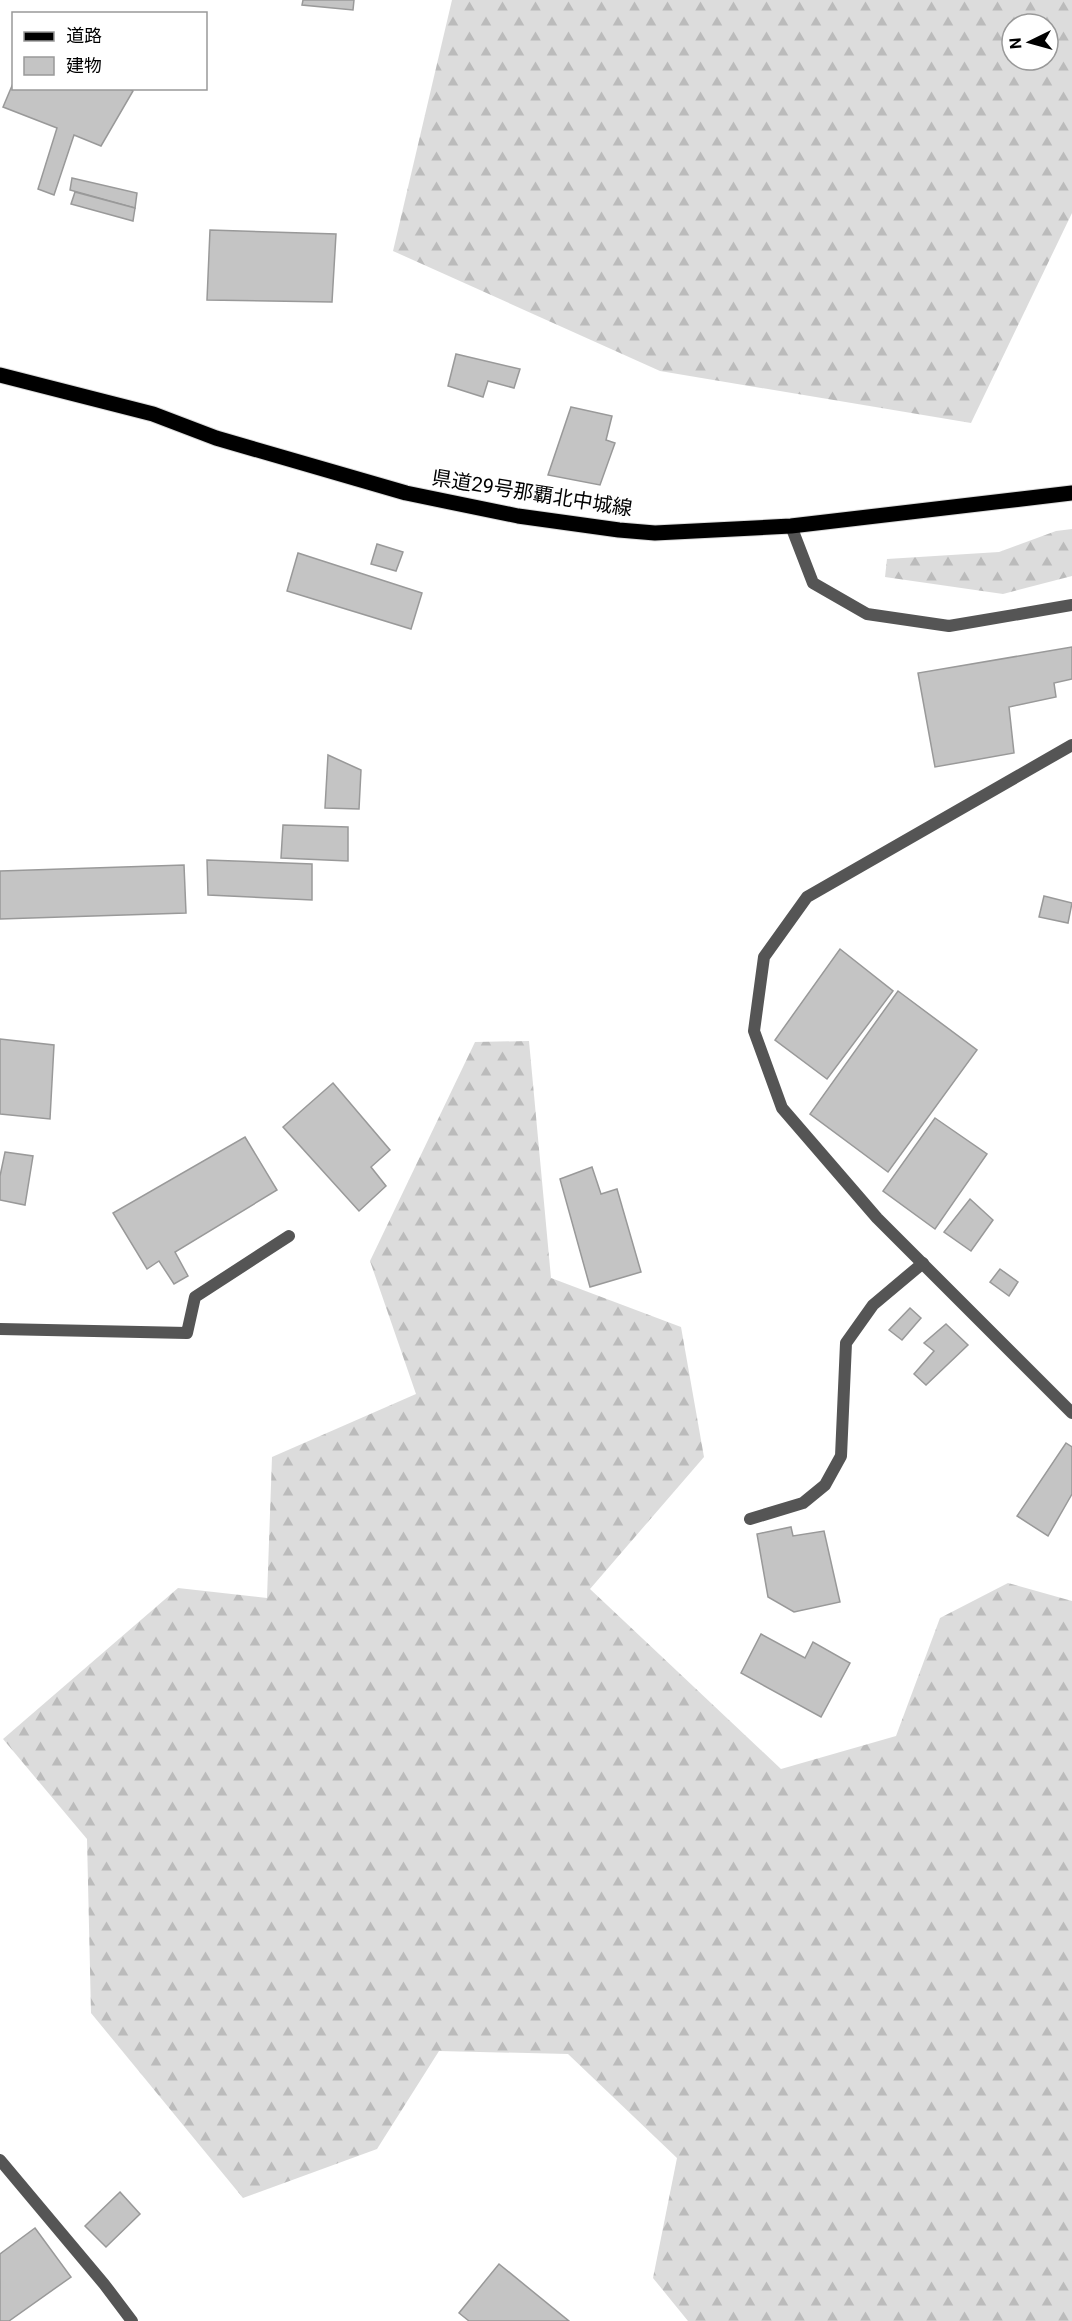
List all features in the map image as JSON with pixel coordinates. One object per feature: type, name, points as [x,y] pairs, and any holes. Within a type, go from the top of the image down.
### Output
[{"type":"main road","name":"県道29号那覇北中城線","points":[[0,375],[153,414],[216,438],[406,493],[496,512],[583,525],[655,532],[791,526],[1072,494]]},
{"type":"street","points":[[791,526],[813,583],[867,614],[949,626],[1072,605]]},
{"type":"street","points":[[1072,745],[807,897],[764,957],[754,1031],[782,1108],[877,1218],[1072,1413]]},
{"type":"street","points":[[0,1329],[187,1333],[195,1297],[289,1236]]},
{"type":"street","points":[[750,1519],[803,1503],[825,1485],[841,1456],[846,1342],[873,1305],[923,1263]]},
{"type":"street","points":[[0,2160],[104,2284],[132,2321]]},
{"type":"green space","points":[[452,0],[1072,0],[1072,213],[971,423],[660,371],[393,251]]},
{"type":"green space","points":[[1072,529],[1072,576],[1003,594],[885,577],[887,559],[999,552],[1056,531]]},
{"type":"green space","points":[[529,1041],[551,1278],[681,1327],[704,1457],[590,1589],[781,1769],[896,1736],[940,1618],[1008,1583],[1072,1601],[1072,2321],[688,2321],[653,2278],[677,2158],[568,2054],[439,2051],[377,2149],[243,2198],[91,2013],[87,1839],[3,1739],[178,1588],[267,1598],[272,1457],[416,1394],[370,1261],[475,1042]]},
{"type":"building","points":[[303,0],[354,0],[353,10],[302,5]]},
{"type":"building","points":[[12,86],[12,90],[133,91],[101,146],[74,135],[54,195],[38,189],[57,128],[3,107]]},
{"type":"building","points":[[72,178],[137,193],[135,208],[70,190]]},
{"type":"building","points":[[75,192],[135,208],[133,221],[71,204]]},
{"type":"building","points":[[210,230],[336,234],[332,302],[207,300]]},
{"type":"building","points":[[456,354],[520,369],[514,388],[488,381],[483,397],[448,386]]},
{"type":"building","points":[[571,407],[612,416],[606,440],[615,443],[600,485],[548,475]]},
{"type":"building","points":[[377,544],[403,552],[396,571],[371,564]]},
{"type":"building","points":[[298,553],[422,593],[411,629],[287,591]]},
{"type":"building","points":[[1072,647],[1072,679],[1054,683],[1056,697],[1009,707],[1014,753],[935,767],[918,673]]},
{"type":"building","points":[[328,755],[361,770],[359,809],[325,808]]},
{"type":"building","points":[[283,825],[348,827],[348,861],[281,858]]},
{"type":"building","points":[[207,860],[312,864],[312,900],[208,895]]},
{"type":"building","points":[[184,865],[186,913],[0,919],[0,871]]},
{"type":"building","points":[[1044,896],[1072,903],[1068,923],[1039,917]]},
{"type":"building","points":[[840,949],[893,991],[827,1079],[775,1040]]},
{"type":"building","points":[[898,991],[977,1050],[888,1172],[810,1114]]},
{"type":"building","points":[[0,1039],[54,1045],[50,1119],[0,1114]]},
{"type":"building","points":[[333,1083],[390,1150],[371,1167],[386,1186],[359,1211],[283,1127]]},
{"type":"building","points":[[935,1118],[987,1154],[935,1229],[883,1191]]},
{"type":"building","points":[[245,1137],[277,1190],[175,1252],[188,1276],[174,1284],[159,1261],[147,1269],[113,1213]]},
{"type":"building","points":[[5,1152],[33,1156],[25,1205],[0,1200],[0,1176]]},
{"type":"building","points":[[592,1167],[601,1194],[617,1189],[641,1272],[590,1287],[560,1179]]},
{"type":"building","points":[[970,1199],[993,1220],[971,1251],[944,1232]]},
{"type":"building","points":[[1000,1269],[1018,1282],[1009,1296],[990,1282]]},
{"type":"building","points":[[910,1308],[921,1318],[902,1340],[889,1330]]},
{"type":"building","points":[[946,1324],[968,1345],[926,1385],[914,1374],[934,1351],[924,1343]]},
{"type":"building","points":[[1066,1443],[1072,1447],[1072,1494],[1048,1536],[1017,1516]]},
{"type":"building","points":[[791,1527],[793,1536],[824,1531],[840,1602],[794,1612],[768,1597],[757,1534]]},
{"type":"building","points":[[761,1634],[805,1658],[813,1642],[850,1663],[821,1717],[741,1673]]},
{"type":"building","points":[[120,2192],[140,2214],[106,2247],[85,2226]]},
{"type":"building","points":[[35,2228],[71,2277],[9,2321],[0,2321],[0,2254]]},
{"type":"building","points":[[499,2264],[569,2321],[469,2321],[459,2313]]}]
